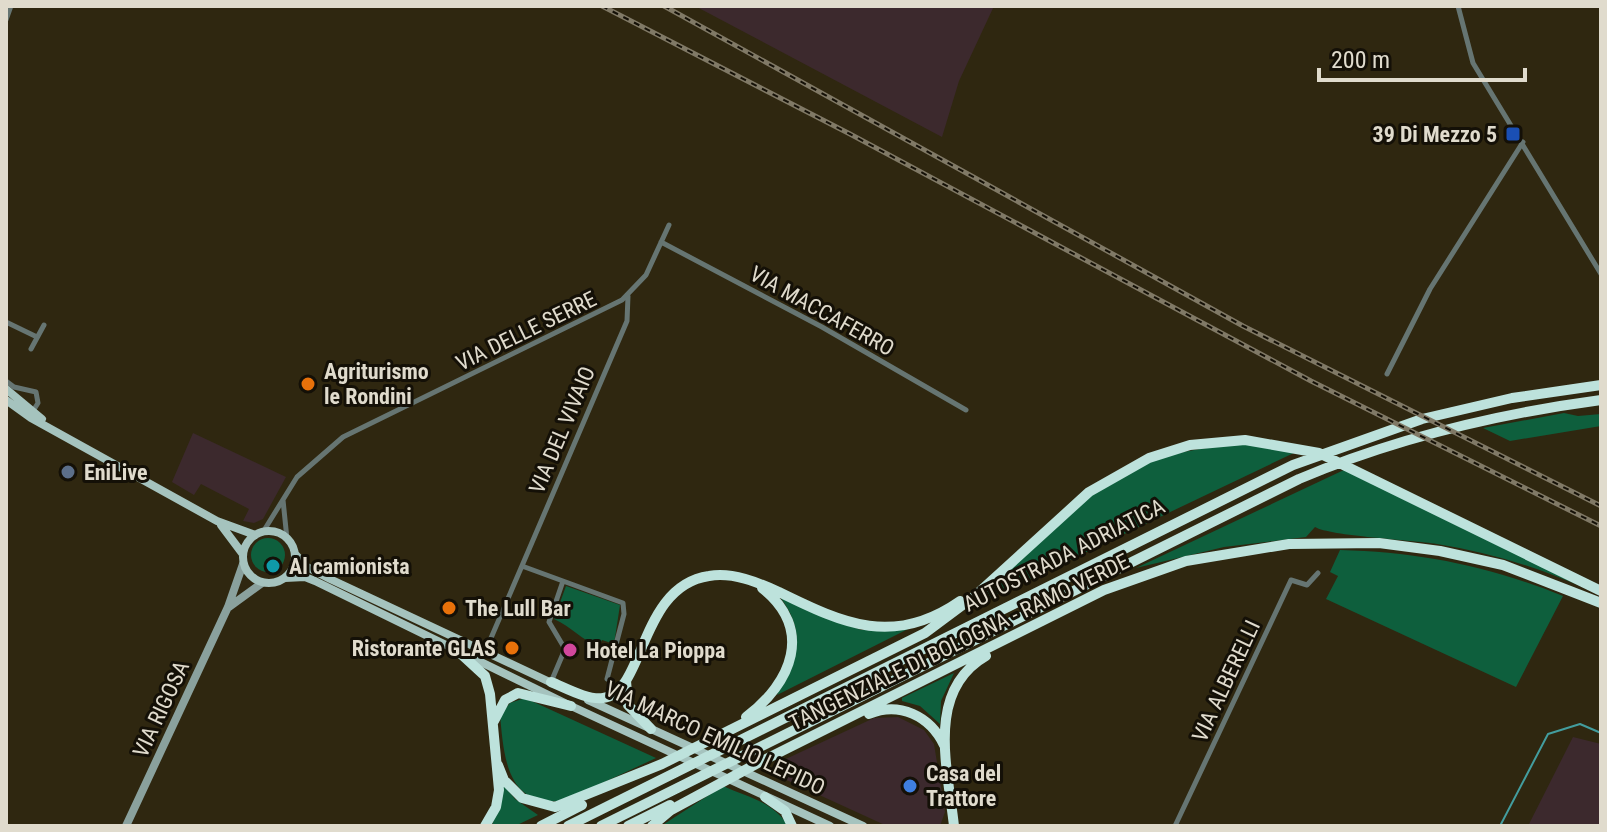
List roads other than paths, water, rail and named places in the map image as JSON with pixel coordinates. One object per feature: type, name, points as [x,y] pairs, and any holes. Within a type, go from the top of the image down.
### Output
[{"type":"highway","name":"AUTOSTRADA ADRIATICA","points":[[568,826],[1179,520],[1329,450],[1422,419],[1512,398],[1601,385]]},
{"type":"highway","name":"AUTOSTRADA ADRIATICA","points":[[601,826],[1186,534],[1336,463],[1461,424],[1601,400]]},
{"type":"highway","name":"TANGENZIALE DI BOLOGNA - RAMO VERDE","points":[[662,764],[925,633],[976,595],[1089,492],[1129,467],[1190,445],[1245,440],[1319,453],[1601,591]]},
{"type":"highway","name":"TANGENZIALE DI BOLOGNA - RAMO VERDE","points":[[716,785],[1048,618],[1159,568],[1222,552],[1289,544],[1349,542],[1411,547],[1467,556],[1528,573],[1601,603]]},
{"type":"highway","points":[[551,682],[603,698],[617,693],[626,681],[654,619],[673,592],[694,580],[730,575],[754,582],[852,624],[897,627],[952,607],[1030,544]]},
{"type":"highway","points":[[1511,546],[1601,585]]},
{"type":"highway","points":[[1528,573],[1601,610]]},
{"type":"highway","points":[[708,741],[769,699],[788,670],[792,641],[789,625],[776,601],[754,582]]},
{"type":"highway","points":[[952,826],[946,749],[947,707],[961,678],[978,660],[1048,618]]},
{"type":"highway","points":[[460,653],[485,676],[494,722],[498,798],[485,826]]},
{"type":"highway","points":[[626,681],[628,705],[651,729]]},
{"type":"highway","points":[[494,722],[505,700],[518,693],[571,706]]},
{"type":"highway","points":[[764,760],[888,709],[909,711],[925,720],[946,749]]},
{"type":"highway","points":[[498,765],[504,780],[522,798],[555,807],[662,764]]},
{"type":"highway","points":[[541,826],[662,764]]},
{"type":"highway","points":[[628,826],[716,785]]},
{"type":"highway","points":[[652,826],[671,810],[716,785]]},
{"type":"highway","points":[[765,797],[785,811],[792,826]]},
{"type":"main road","points":[[6,389],[32,415]]},
{"type":"main road","points":[[6,403],[217,521],[259,533],[276,532],[287,539],[295,554],[293,567],[285,578],[262,583],[250,576],[243,564],[242,553],[217,521]]},
{"type":"main road","points":[[242,553],[259,533]]},
{"type":"main road","name":"VIA MARCO EMILIO LEPIDO","points":[[295,554],[307,567],[863,826]]},
{"type":"main road","name":"VIA RIGOSA","points":[[126,826],[228,607],[243,564]]},
{"type":"main road","name":"VIA MARCO EMILIO LEPIDO","points":[[285,578],[305,577],[665,751],[830,826]]},
{"type":"main road","name":"VIA RIGOSA","points":[[228,607],[262,583]]},
{"type":"street","points":[[6,20],[11,6]]},
{"type":"street","points":[[1458,6],[1473,63],[1601,274]]},
{"type":"street","points":[[1387,374],[1430,289],[1523,142]]},
{"type":"street","name":"VIA DEL VIVAIO","points":[[485,652],[627,321],[628,296],[646,275],[669,225]]},
{"type":"street","name":"VIA MACCAFERRO","points":[[661,242],[822,327],[966,410]]},
{"type":"street","name":"VIA DELLE SERRE","points":[[259,533],[302,472],[343,437],[597,315],[628,296]]},
{"type":"street","points":[[6,322],[37,337]]},
{"type":"street","points":[[31,349],[44,325]]},
{"type":"street","points":[[6,381],[17,388],[35,390],[39,400],[32,415]]},
{"type":"street","points":[[283,500],[287,539]]},
{"type":"street","points":[[522,566],[623,603],[624,614],[607,679]]},
{"type":"street","name":"VIA ALBERELLI","points":[[1175,826],[1291,580],[1307,585],[1318,573]]},
{"type":"street","points":[[551,682],[565,649],[549,622],[563,581]]},
{"type":"waterway","points":[[1500,826],[1548,734],[1580,724],[1601,733]]},
{"type":"railway","points":[[602,6],[850,134],[1311,381],[1601,526]]},
{"type":"railway","points":[[664,6],[1243,326],[1601,506]]},
{"type":"place","name":"39 Di Mezzo 5","points":[[1513,134]]},
{"type":"place","name":"Agriturismo le Rondini","points":[[308,384]]},
{"type":"place","name":"EniLive","points":[[68,472]]},
{"type":"place","name":"Al camionista","points":[[273,566]]},
{"type":"place","name":"The Lull Bar","points":[[449,608]]},
{"type":"place","name":"Ristorante GLAS","points":[[512,648]]},
{"type":"place","name":"Hotel La Pioppa","points":[[570,650]]},
{"type":"place","name":"Casa del Trattore","points":[[910,786]]}]
